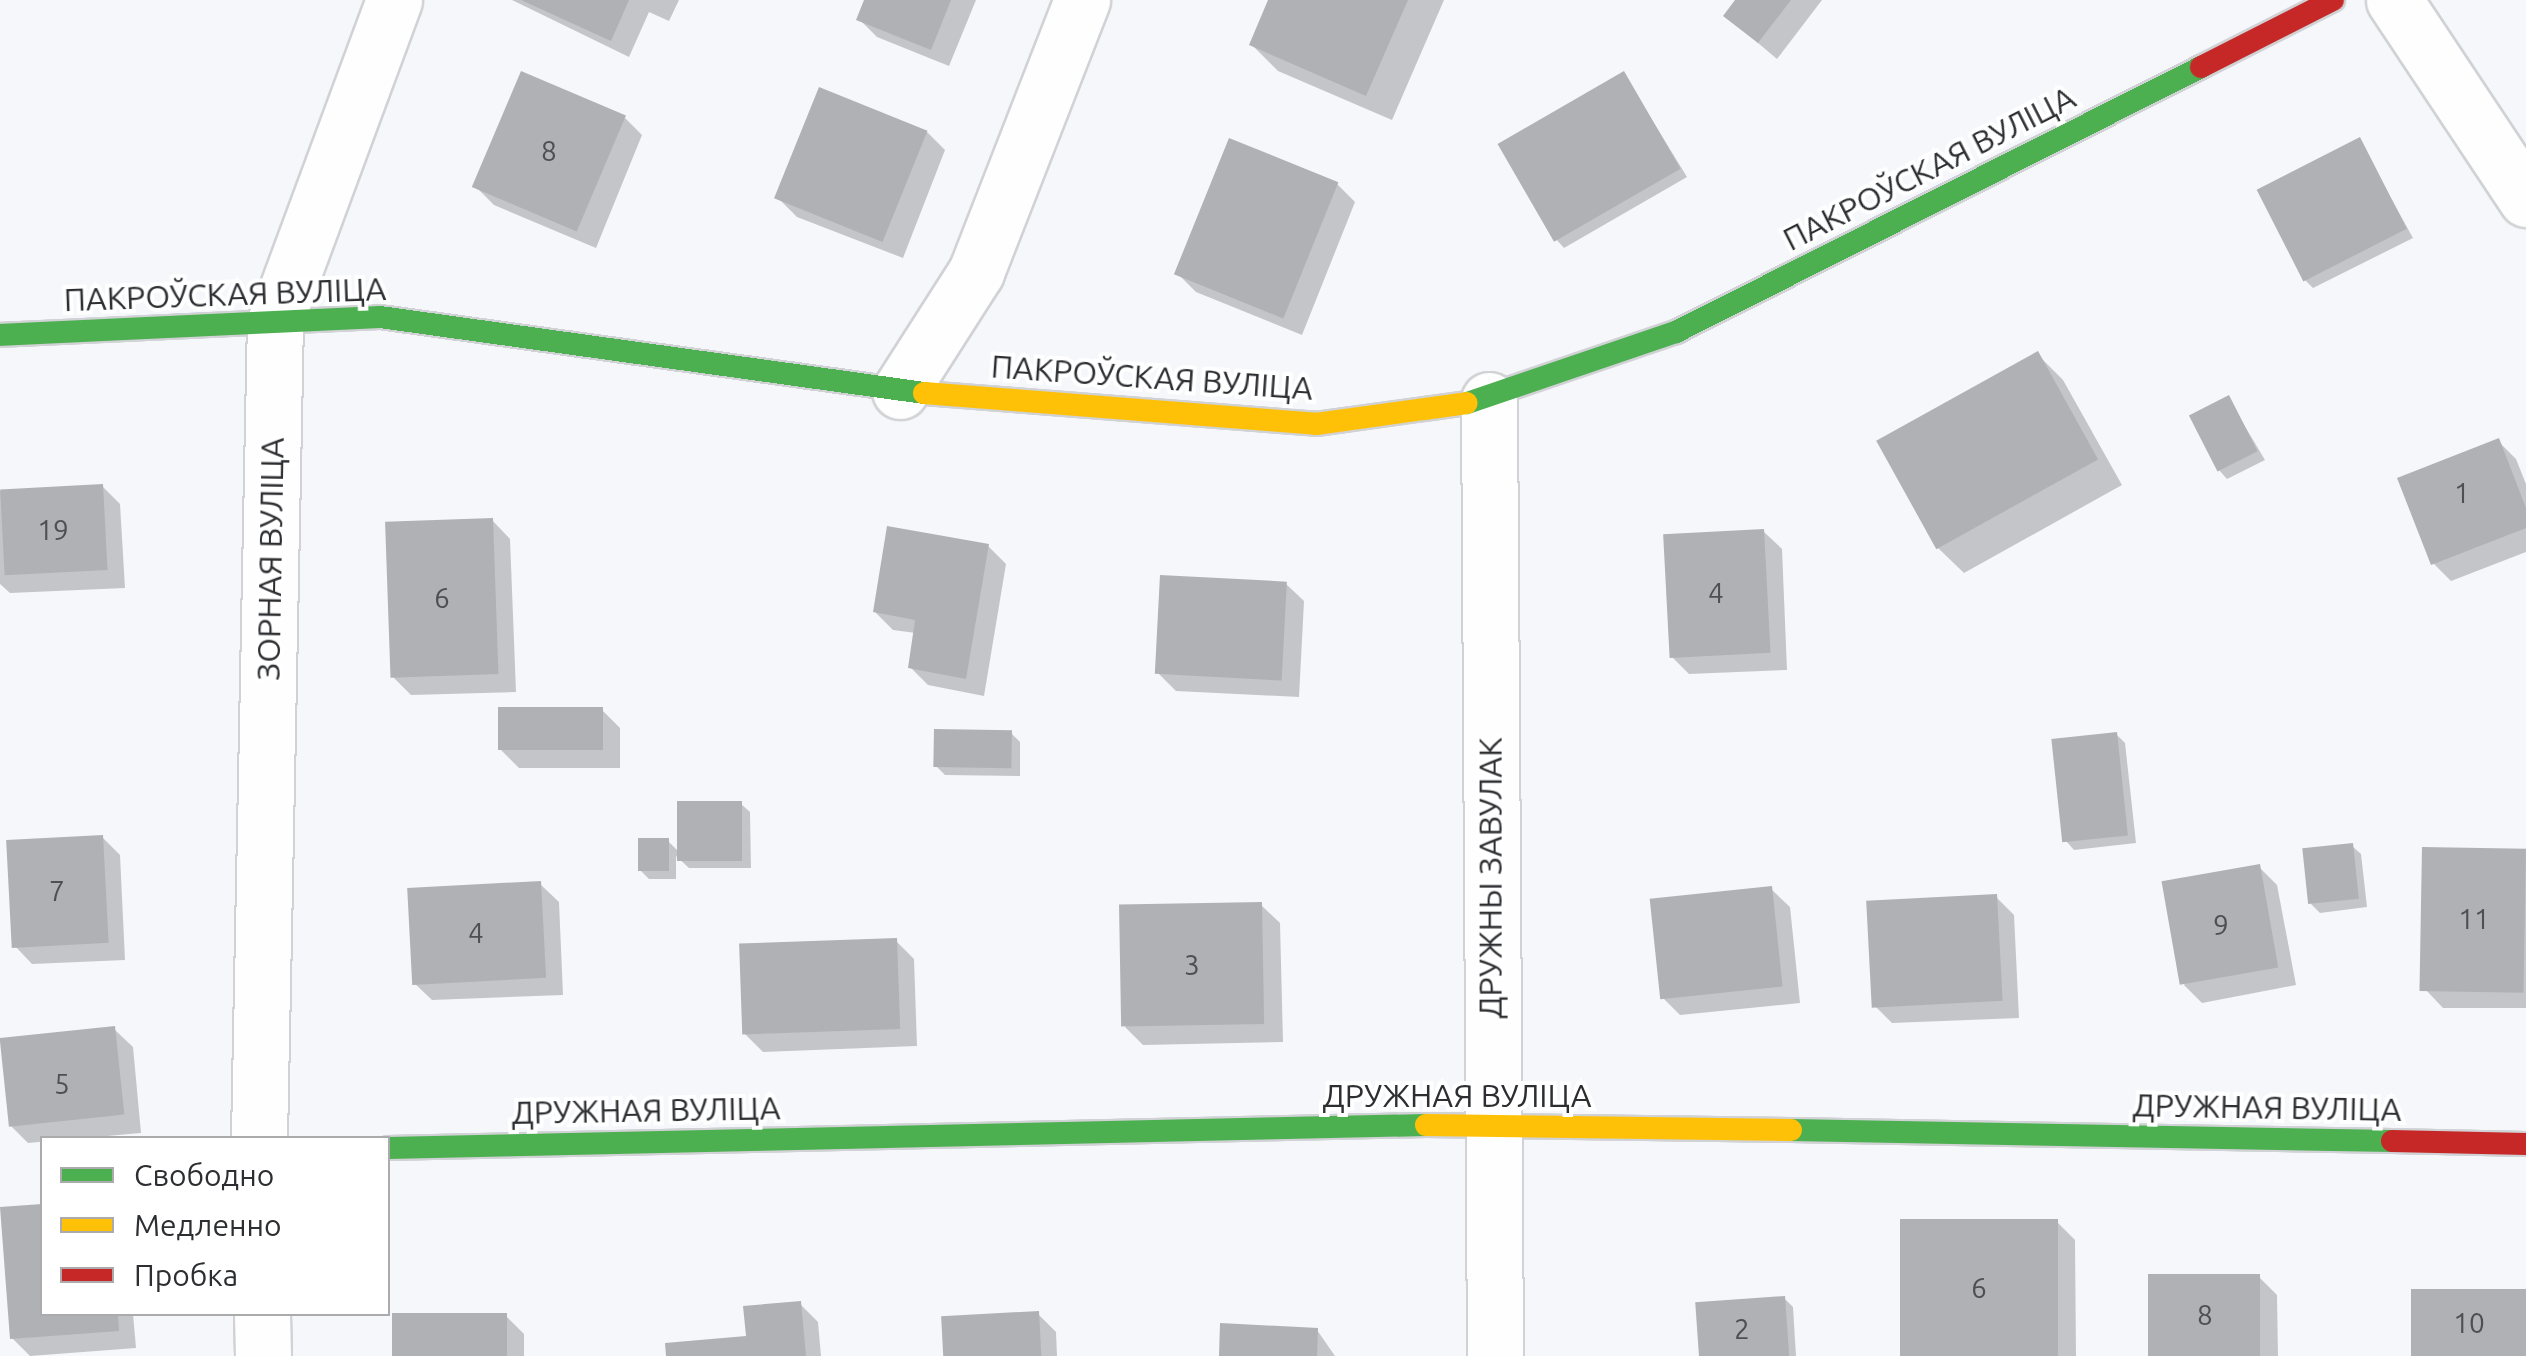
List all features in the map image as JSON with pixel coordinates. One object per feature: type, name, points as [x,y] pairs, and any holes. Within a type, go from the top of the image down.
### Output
[{"type":"street","name":"ЗОРНАЯ ВУЛІЦА","points":[[259,1136],[275,322],[394,0]]},
{"type":"street","points":[[900,391],[976,272],[1082,0]]},
{"type":"street","name":"ПАКРОЎСКАЯ ВУЛІЦА","points":[[0,335],[380,317],[900,391],[1316,424],[1489,400],[1676,332],[2333,0]]},
{"type":"street","points":[[2394,0],[2526,199]]},
{"type":"street","name":"ДРУЖНЫ ЗАВУЛАК","points":[[1489,400],[1495,1356]]},
{"type":"street","name":"ДРУЖНАЯ ВУЛІЦА","points":[[390,1148],[1491,1124],[2526,1144]]},
{"type":"street","points":[[262,1316],[263,1356]]},
{"type":"building","points":[[521,0],[629,0],[611,41]]},
{"type":"building","points":[[864,0],[951,0],[931,50],[856,20]]},
{"type":"building","points":[[1268,0],[1408,0],[1366,96],[1249,45]]},
{"type":"building","points":[[1735,0],[1791,0],[1758,43],[1723,16]]},
{"type":"building","points":[[521,71],[626,116],[577,232],[472,187]]},
{"type":"building","points":[[1624,71],[1680,169],[1554,242],[1498,144]]},
{"type":"building","points":[[819,87],[927,131],[883,242],[774,198]]},
{"type":"building","points":[[2360,137],[2407,229],[2303,281],[2257,190]]},
{"type":"building","points":[[1229,138],[1338,182],[1283,318],[1174,274]]},
{"type":"building","points":[[2038,351],[2098,459],[1936,549],[1876,441]]},
{"type":"building","points":[[2229,395],[2258,451],[2218,472],[2189,415]]},
{"type":"building","points":[[2499,438],[2526,508],[2526,528],[2431,565],[2397,478]]},
{"type":"building","points":[[103,484],[108,570],[5,575],[0,489]]},
{"type":"building","points":[[493,518],[498,674],[391,678],[385,522]]},
{"type":"building","points":[[887,526],[989,544],[966,679],[908,668],[915,620],[873,612]]},
{"type":"building","points":[[1764,529],[1770,653],[1670,658],[1663,534]]},
{"type":"building","points":[[1160,575],[1287,582],[1282,681],[1155,674]]},
{"type":"building","points":[[498,707],[603,707],[603,750],[498,750]]},
{"type":"building","points":[[934,729],[1012,730],[1011,768],[933,767]]},
{"type":"building","points":[[2117,732],[2128,835],[2062,842],[2051,739]]},
{"type":"building","points":[[677,801],[742,801],[742,861],[677,861]]},
{"type":"building","points":[[103,835],[109,943],[12,948],[6,840]]},
{"type":"building","points":[[638,838],[669,838],[669,871],[638,871]]},
{"type":"building","points":[[2353,843],[2359,899],[2308,904],[2302,848]]},
{"type":"building","points":[[2422,847],[2526,849],[2523,993],[2419,991]]},
{"type":"building","points":[[2260,864],[2278,967],[2180,985],[2162,881]]},
{"type":"building","points":[[541,881],[546,978],[412,985],[407,888]]},
{"type":"building","points":[[1772,886],[1783,986],[1660,999],[1650,899]]},
{"type":"building","points":[[1997,894],[2003,1001],[1872,1008],[1866,901]]},
{"type":"building","points":[[1262,902],[1264,1024],[1121,1026],[1119,904]]},
{"type":"building","points":[[897,938],[900,1029],[742,1034],[739,944]]},
{"type":"building","points":[[115,1026],[124,1115],[9,1127],[0,1038]]},
{"type":"building","points":[[40,1204],[40,1316],[118,1316],[119,1331],[10,1339],[0,1207]]},
{"type":"building","points":[[1900,1219],[2058,1219],[2058,1356],[1900,1356]]},
{"type":"building","points":[[2148,1274],[2260,1274],[2260,1356],[2148,1356]]},
{"type":"building","points":[[2411,1289],[2526,1289],[2526,1356],[2411,1356]]},
{"type":"building","points":[[1785,1296],[1789,1356],[1699,1356],[1695,1302]]},
{"type":"building","points":[[801,1301],[806,1356],[666,1356],[665,1343],[746,1336],[743,1306]]},
{"type":"building","points":[[1039,1311],[1041,1356],[943,1356],[941,1316]]},
{"type":"building","points":[[392,1313],[507,1313],[507,1356],[392,1356]]},
{"type":"building","points":[[1220,1323],[1318,1328],[1317,1356],[1219,1356]]},
{"type":"traffic: fast","points":[[1467,403],[1676,332],[2201,67]]},
{"type":"traffic: fast","points":[[0,335],[380,317],[924,393]]},
{"type":"traffic: fast","points":[[390,1148],[1426,1125]]},
{"type":"traffic: fast","points":[[1791,1130],[2392,1141]]},
{"type":"traffic: slow","points":[[924,393],[1316,424],[1467,403]]},
{"type":"traffic: slow","points":[[1426,1125],[1791,1130]]},
{"type":"traffic: jam","points":[[2201,67],[2333,0]]},
{"type":"traffic: jam","points":[[2392,1141],[2526,1144]]}]
